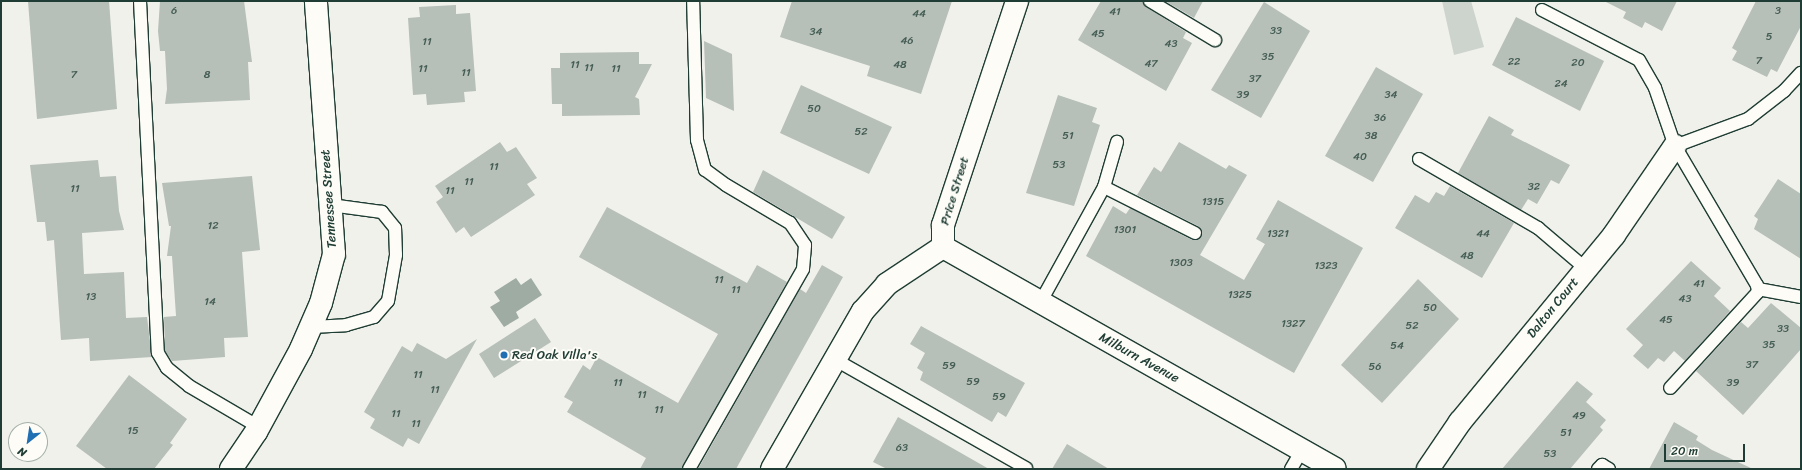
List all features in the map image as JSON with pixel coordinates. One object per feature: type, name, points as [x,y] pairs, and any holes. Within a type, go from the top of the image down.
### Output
[{"type":"street","name":"Tennessee Street","points":[[231,469],[259,427],[311,328],[321,303],[334,254],[316,1]]},
{"type":"street","name":"Price Street","points":[[943,247],[943,225],[1017,1]]},
{"type":"street","name":"Dalton Court","points":[[1428,469],[1460,422],[1585,268],[1614,235],[1675,146]]},
{"type":"street","name":"Milburn Avenue","points":[[943,247],[1335,469]]},
{"type":"street","points":[[772,469],[863,311],[887,284],[943,247]]},
{"type":"lane","points":[[140,1],[158,353],[167,368],[189,386],[259,427]]},
{"type":"lane","points":[[689,469],[803,269],[805,245],[790,222],[726,186],[706,170],[697,140],[693,1]]},
{"type":"lane","points":[[1150,1],[1215,40]]},
{"type":"lane","points":[[1542,10],[1639,60],[1655,88],[1675,146],[1758,289],[1801,297]]},
{"type":"lane","points":[[1675,146],[1748,119],[1784,90],[1801,72]]},
{"type":"lane","points":[[1040,303],[1104,187],[1117,142]]},
{"type":"lane","points":[[1419,159],[1538,228],[1585,268]]},
{"type":"lane","points":[[1104,187],[1195,233]]},
{"type":"lane","points":[[311,328],[346,325],[374,316],[388,301],[396,255],[395,228],[382,212],[330,205]]},
{"type":"lane","points":[[1670,388],[1758,289]]},
{"type":"lane","points":[[834,359],[1026,468]]},
{"type":"lane","points":[[1291,469],[1302,450]]},
{"type":"lane","points":[[1598,469],[1602,465],[1609,469]]},
{"type":"shaded area","points":[[1442,1],[1471,1],[1484,47],[1454,55]]},
{"type":"shaded area","points":[[516,278],[521,285],[531,278],[542,295],[516,312],[519,318],[504,327],[490,307],[500,301],[494,292]]},
{"type":"building","points":[[28,1],[109,1],[117,109],[37,119]]},
{"type":"building","points":[[160,1],[244,1],[252,62],[248,62],[250,100],[165,104],[167,89],[165,51],[160,51],[158,31]]},
{"type":"building","points":[[792,1],[952,1],[921,94],[867,76],[870,66],[780,37]]},
{"type":"building","points":[[1101,1],[1143,1],[1146,7],[1186,32],[1183,38],[1192,43],[1166,91],[1078,40]]},
{"type":"building","points":[[1165,1],[1203,1],[1194,18]]},
{"type":"building","points":[[1604,1],[1677,1],[1662,31],[1645,22],[1642,28],[1623,18],[1626,12]]},
{"type":"building","points":[[1756,1],[1801,1],[1801,26],[1777,72],[1771,69],[1767,77],[1732,60],[1737,51],[1732,48]]},
{"type":"building","points":[[1264,2],[1310,31],[1261,118],[1211,90]]},
{"type":"building","points":[[456,5],[456,14],[470,13],[476,91],[464,92],[465,102],[427,105],[426,94],[413,95],[408,18],[420,17],[419,7]]},
{"type":"building","points":[[1516,17],[1604,61],[1580,111],[1492,65]]},
{"type":"building","points":[[704,41],[732,54],[734,111],[706,98]]},
{"type":"building","points":[[639,52],[639,64],[652,64],[635,97],[639,99],[640,115],[562,116],[562,104],[552,104],[551,68],[560,68],[560,53]]},
{"type":"building","points":[[1376,67],[1423,94],[1373,182],[1325,156]]},
{"type":"building","points":[[801,85],[892,127],[869,174],[780,133]]},
{"type":"building","points":[[1058,95],[1097,108],[1092,122],[1100,125],[1074,206],[1026,193]]},
{"type":"building","points":[[1489,116],[1514,130],[1511,135],[1570,165],[1559,184],[1551,180],[1537,204],[1528,199],[1521,210],[1458,173]]},
{"type":"building","points":[[500,142],[507,152],[516,147],[537,178],[527,184],[535,195],[471,237],[464,227],[456,233],[436,202],[443,197],[435,186]]},
{"type":"building","points":[[1179,142],[1226,169],[1229,165],[1247,175],[1200,255],[1244,280],[1265,244],[1256,239],[1278,200],[1363,248],[1294,373],[1086,256],[1113,206],[1126,214],[1130,208],[1192,240],[1201,237],[1202,232],[1198,226],[1137,195],[1154,167],[1161,172]]},
{"type":"building","points":[[98,160],[100,177],[116,176],[119,211],[124,230],[82,233],[84,274],[124,272],[126,318],[147,317],[152,357],[90,361],[89,338],[61,340],[54,240],[47,241],[45,222],[37,222],[30,165]]},
{"type":"building","points":[[763,170],[845,217],[832,239],[753,192]]},
{"type":"building","points":[[252,176],[260,250],[242,252],[248,337],[224,338],[225,357],[172,361],[165,351],[164,317],[176,316],[172,256],[167,256],[171,226],[169,226],[162,183]]},
{"type":"building","points":[[1778,179],[1801,194],[1801,259],[1754,229],[1758,219],[1754,216]]},
{"type":"building","points":[[1450,186],[1514,223],[1482,278],[1395,228],[1415,195],[1429,203],[1436,192],[1444,196]]},
{"type":"building","points":[[607,207],[747,283],[757,265],[787,282],[682,469],[640,469],[646,458],[567,412],[573,402],[564,397],[583,365],[590,370],[597,357],[678,403],[718,334],[579,257]]},
{"type":"building","points":[[1691,261],[1721,288],[1714,296],[1730,311],[1685,361],[1674,351],[1664,362],[1658,358],[1648,369],[1633,356],[1643,345],[1626,329]]},
{"type":"building","points":[[822,265],[843,277],[736,469],[698,469],[800,289],[806,293]]},
{"type":"building","points":[[1418,279],[1459,319],[1382,403],[1341,365]]},
{"type":"building","points":[[1771,303],[1801,328],[1801,349],[1743,415],[1696,371],[1741,322],[1748,328]]},
{"type":"building","name":"Red Oak Villa's","points":[[535,318],[551,342],[494,378],[479,354]]},
{"type":"building","points":[[921,326],[1025,383],[1006,417],[998,412],[992,422],[920,380],[923,372],[917,368],[925,353],[910,344]]},
{"type":"building","points":[[477,339],[419,444],[408,438],[403,447],[370,428],[375,419],[364,412],[402,346],[412,352],[417,343],[446,359]]},
{"type":"building","points":[[129,375],[187,419],[170,443],[173,445],[154,469],[107,469],[76,446]]},
{"type":"building","points":[[1577,381],[1593,394],[1586,402],[1606,420],[1600,427],[1603,430],[1570,469],[1502,469]]},
{"type":"building","points":[[898,417],[989,469],[887,469],[873,462]]},
{"type":"building","points":[[1674,422],[1698,436],[1696,440],[1712,450],[1753,469],[1649,469]]},
{"type":"building","points":[[1067,444],[1109,469],[1052,469]]},
{"type":"place","name":"Red Oak Villa's","points":[[504,355]]}]
